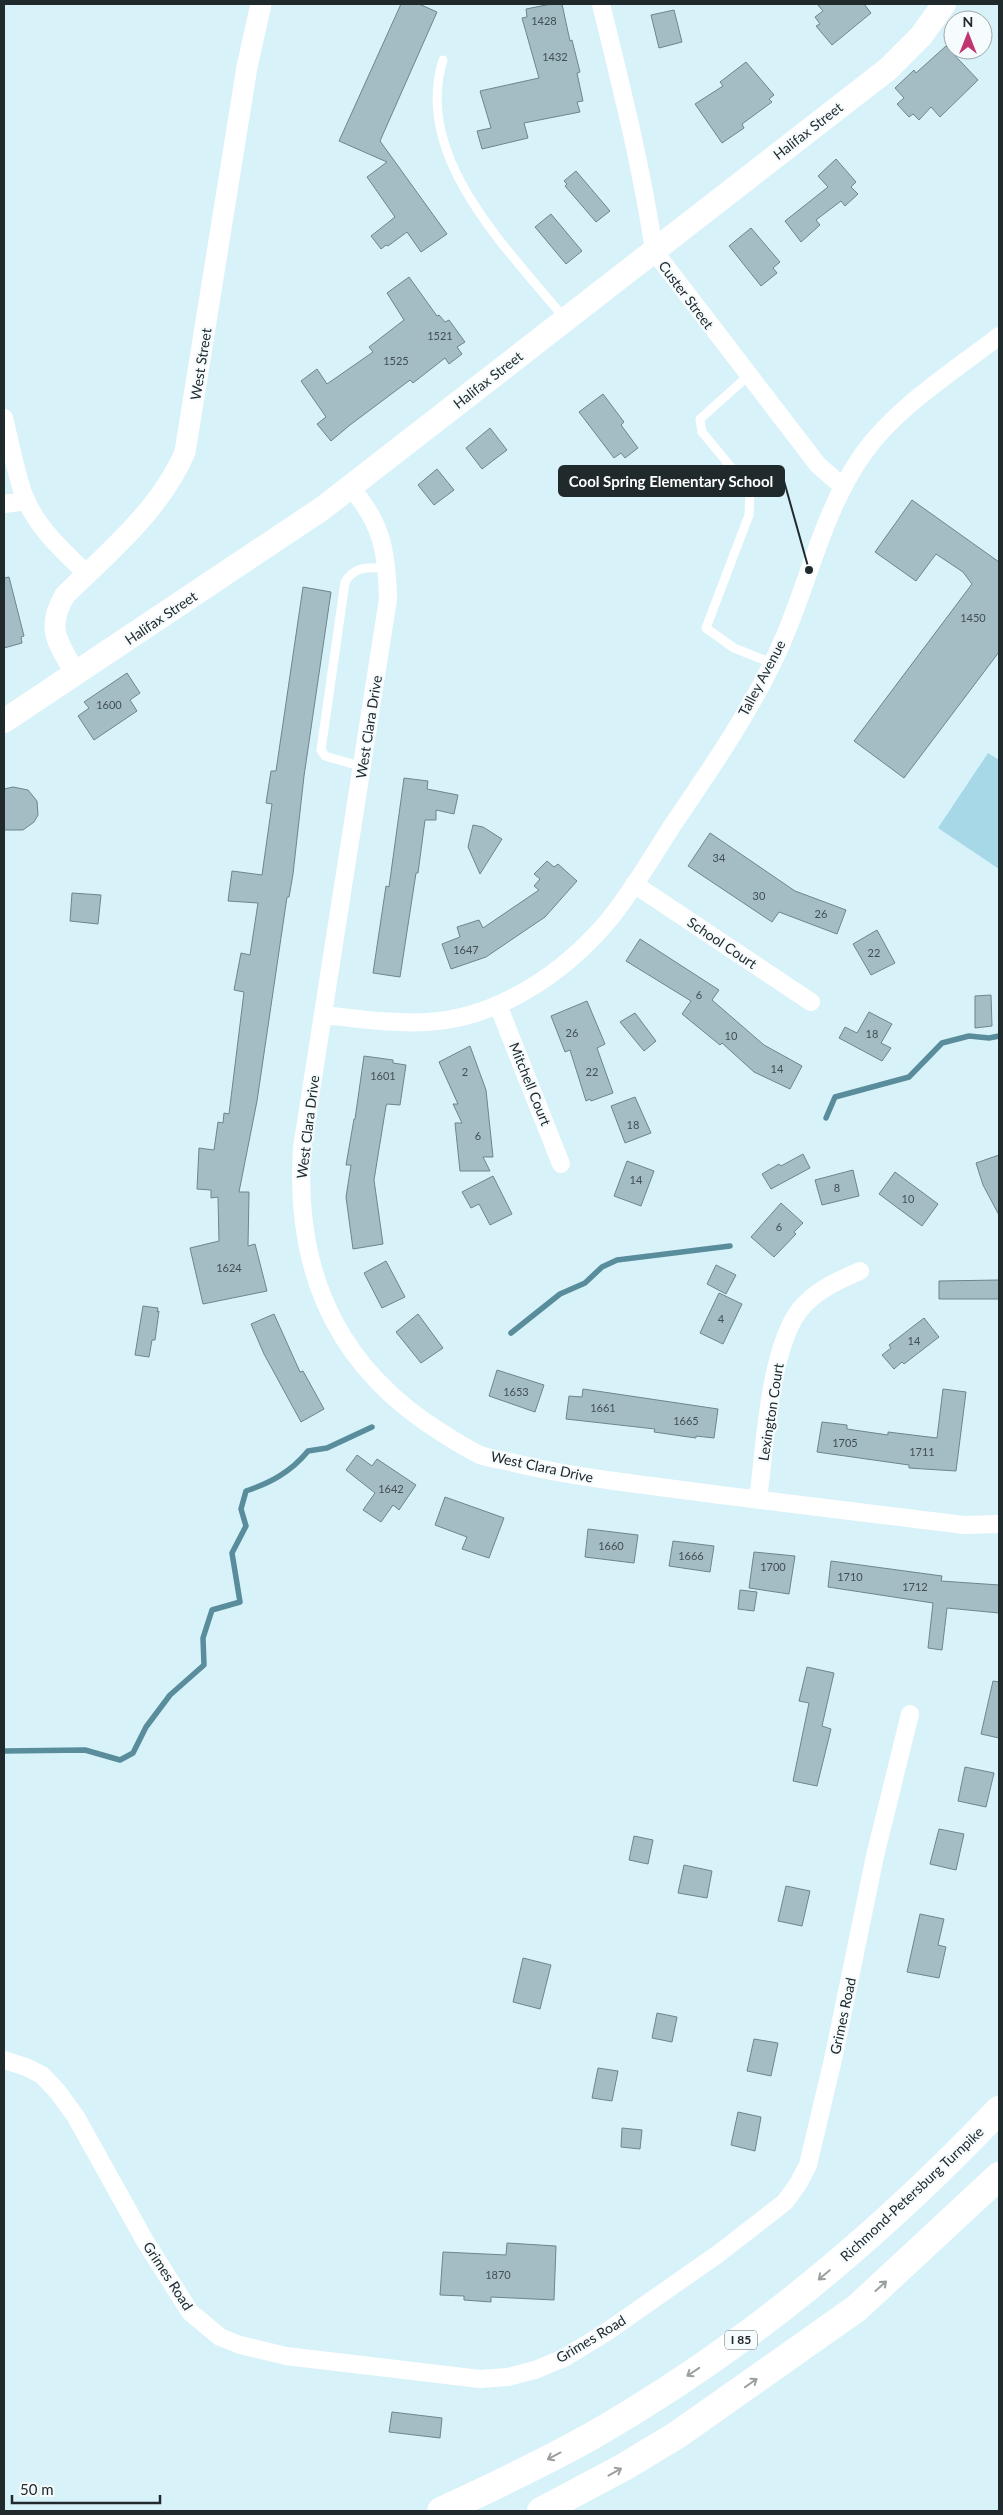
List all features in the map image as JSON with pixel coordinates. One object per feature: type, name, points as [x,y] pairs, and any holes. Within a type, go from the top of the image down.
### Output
[{"type":"highway","name":"Richmond-Petersburg Turnpike","points":[[441,2511],[519,2474],[589,2437],[656,2397],[737,2342],[800,2295],[876,2231],[946,2165],[999,2110]]},
{"type":"highway","points":[[542,2511],[624,2467],[677,2435],[857,2308],[999,2176]]},
{"type":"main road","name":"Halifax Street","points":[[4,721],[168,613],[350,487],[888,69],[921,36],[944,4]]},
{"type":"street","name":"West Street","points":[[76,674],[55,638],[54,623],[58,608],[65,595],[161,498],[175,476],[185,452],[247,67],[261,4]]},
{"type":"street","name":"Custer Street","points":[[601,4],[629,117],[648,207],[654,251],[818,466],[842,486]]},
{"type":"street","name":"Talley Avenue","points":[[498,1005],[520,994],[554,971],[586,944],[609,920],[702,782],[758,690],[772,663],[792,617],[810,562],[842,486],[864,452],[888,425],[999,336]]},
{"type":"street","points":[[4,418],[27,501],[40,523],[58,546],[87,574]]},
{"type":"street","name":"West Clara Drive","points":[[350,487],[365,503],[376,522],[387,568],[388,599],[302,1148],[300,1182],[302,1223],[310,1262],[323,1300],[356,1355],[381,1386],[407,1408],[442,1433],[481,1455],[580,1477],[964,1525],[999,1524]]},
{"type":"street","points":[[4,504],[27,501]]},
{"type":"street","name":"School Court","points":[[634,884],[811,1002]]},
{"type":"street","points":[[324,1016],[392,1023],[430,1022],[465,1016],[498,1005]]},
{"type":"street","name":"Mitchell Court","points":[[498,1005],[561,1164]]},
{"type":"street","name":"Lexington Court","points":[[758,1500],[772,1393],[782,1348],[794,1319],[817,1294],[838,1280],[860,1271]]},
{"type":"street","name":"Grimes Road","points":[[4,2060],[26,2066],[42,2076],[58,2092],[76,2117],[145,2241],[190,2312],[205,2327],[220,2337],[240,2345],[286,2356],[480,2379],[508,2377],[535,2370],[564,2358],[605,2333],[718,2254],[785,2202],[798,2184],[808,2164],[834,2055],[875,1856],[910,1714]]},
{"type":"lane","points":[[443,60],[438,76],[436,97],[439,121],[448,154],[462,185],[480,215],[565,320]]},
{"type":"lane","points":[[748,376],[700,419],[702,432],[750,490],[749,515],[706,628],[734,648],[772,663]]},
{"type":"lane","points":[[363,767],[325,756],[321,750],[345,582],[350,574],[358,568],[387,568]]},
{"type":"shaded area","points":[[988,753],[999,760],[999,869],[938,828]]},
{"type":"building","points":[[401,4],[419,4],[437,12],[380,141],[447,234],[421,252],[407,232],[381,249],[371,236],[395,217],[367,177],[387,162],[339,141]]},
{"type":"building","points":[[551,4],[562,4],[570,41],[572,40],[580,72],[577,73],[583,101],[577,102],[580,112],[524,123],[528,138],[482,149],[477,131],[491,128],[480,91],[539,78],[522,18],[527,17],[526,9]]},
{"type":"building","points":[[817,4],[864,4],[871,13],[832,45],[816,26],[820,24],[815,17],[823,11]]},
{"type":"building","points":[[674,10],[682,42],[659,48],[651,15]]},
{"type":"building","points":[[943,49],[943,60],[959,60],[978,80],[940,117],[931,107],[919,120],[913,114],[909,117],[897,104],[904,98],[895,88],[914,70],[916,73]]},
{"type":"building","points":[[746,62],[774,95],[769,99],[772,102],[742,124],[744,128],[722,143],[695,104],[723,86],[720,82]]},
{"type":"building","points":[[836,159],[856,182],[851,187],[858,194],[845,206],[841,201],[816,220],[820,225],[801,242],[785,221],[828,187],[818,176]]},
{"type":"building","points":[[576,171],[610,211],[596,222],[565,186],[567,184],[564,181]]},
{"type":"building","points":[[551,214],[582,251],[566,264],[535,227]]},
{"type":"building","points":[[751,228],[780,262],[773,268],[777,273],[761,286],[729,246]]},
{"type":"building","points":[[409,277],[437,316],[439,315],[445,322],[449,320],[465,342],[457,347],[462,354],[449,364],[445,358],[413,383],[410,380],[331,441],[317,424],[326,417],[301,381],[317,369],[327,384],[373,352],[369,347],[404,320],[387,293]]},
{"type":"building","points":[[603,394],[624,422],[621,425],[638,448],[625,458],[621,453],[614,458],[579,412]]},
{"type":"building","points":[[490,428],[507,450],[482,469],[466,448]]},
{"type":"building","points":[[437,469],[454,490],[434,505],[418,485]]},
{"type":"building","points":[[912,500],[999,562],[999,652],[904,778],[854,741],[972,584],[963,572],[936,554],[916,581],[875,552]]},
{"type":"building","points":[[9,577],[24,636],[21,637],[22,643],[4,648],[4,578]]},
{"type":"building","points":[[303,587],[331,592],[304,776],[293,874],[289,897],[287,897],[257,1101],[239,1192],[249,1192],[248,1246],[255,1244],[267,1291],[203,1304],[190,1248],[219,1241],[218,1197],[211,1198],[211,1190],[197,1189],[199,1148],[214,1150],[218,1122],[223,1123],[224,1113],[229,1114],[244,992],[234,990],[241,953],[250,955],[258,903],[228,901],[232,871],[262,875],[272,804],[266,803],[271,771],[276,771]]},
{"type":"building","points":[[127,673],[140,693],[130,700],[137,711],[94,740],[78,716],[89,708],[84,702]]},
{"type":"building","points":[[404,778],[428,781],[427,789],[458,795],[454,814],[436,810],[436,820],[425,820],[400,977],[373,973],[386,886],[389,887]]},
{"type":"building","points":[[13,787],[28,790],[37,801],[38,815],[34,822],[23,830],[4,830],[4,789]]},
{"type":"building","points":[[473,825],[483,827],[502,839],[480,874],[468,847]]},
{"type":"building","points":[[710,833],[795,891],[846,910],[837,934],[779,912],[772,922],[688,866]]},
{"type":"building","points":[[547,861],[554,867],[558,864],[577,881],[545,917],[486,957],[451,969],[442,944],[460,937],[457,927],[479,920],[483,928],[539,890],[534,886],[540,879],[534,874]]},
{"type":"building","points":[[72,893],[101,895],[98,924],[70,921]]},
{"type":"building","points":[[877,930],[895,963],[871,975],[853,944]]},
{"type":"building","points":[[640,939],[719,990],[712,1000],[764,1045],[802,1066],[790,1089],[754,1072],[722,1043],[720,1045],[682,1014],[691,1001],[626,961]]},
{"type":"building","points":[[991,995],[992,1026],[975,1028],[975,996]]},
{"type":"building","points":[[587,1001],[605,1044],[597,1048],[613,1093],[591,1101],[590,1099],[586,1101],[570,1050],[565,1052],[551,1016]]},
{"type":"building","points":[[869,1012],[892,1024],[881,1043],[891,1048],[882,1061],[839,1038],[845,1027],[857,1033]]},
{"type":"building","points":[[635,1013],[656,1041],[644,1051],[620,1022]]},
{"type":"building","points":[[470,1046],[486,1090],[493,1157],[483,1157],[490,1171],[460,1171],[455,1123],[462,1123],[453,1104],[458,1104],[439,1062]]},
{"type":"building","points":[[364,1056],[393,1060],[393,1063],[406,1065],[400,1105],[387,1104],[386,1106],[374,1180],[383,1244],[353,1249],[346,1197],[351,1165],[346,1165]]},
{"type":"building","points":[[635,1097],[651,1133],[625,1143],[611,1106]]},
{"type":"building","points":[[803,1154],[810,1168],[771,1189],[762,1174],[779,1164],[781,1166]]},
{"type":"building","points":[[999,1155],[999,1215],[983,1185],[976,1163]]},
{"type":"building","points":[[627,1161],[654,1171],[641,1206],[614,1196]]},
{"type":"building","points":[[853,1170],[859,1196],[822,1205],[815,1180]]},
{"type":"building","points":[[895,1172],[938,1204],[922,1226],[879,1194]]},
{"type":"building","points":[[493,1176],[512,1214],[490,1225],[479,1204],[471,1208],[462,1192]]},
{"type":"building","points":[[781,1203],[803,1223],[794,1232],[796,1234],[774,1257],[751,1237]]},
{"type":"building","points":[[386,1261],[405,1297],[382,1308],[364,1273]]},
{"type":"building","points":[[716,1265],[736,1275],[726,1294],[707,1284]]},
{"type":"building","points":[[999,1280],[999,1299],[939,1299],[939,1281]]},
{"type":"building","points":[[719,1293],[742,1304],[723,1344],[700,1333]]},
{"type":"building","points":[[143,1306],[158,1308],[157,1312],[159,1311],[155,1340],[152,1340],[149,1357],[135,1355]]},
{"type":"building","points":[[274,1314],[300,1372],[303,1371],[324,1409],[301,1422],[264,1354],[251,1324]]},
{"type":"building","points":[[418,1314],[443,1348],[421,1363],[396,1332]]},
{"type":"building","points":[[924,1318],[939,1337],[904,1364],[902,1362],[894,1369],[882,1355],[891,1348],[889,1345]]},
{"type":"building","points":[[497,1370],[544,1385],[535,1412],[489,1396]]},
{"type":"building","points":[[583,1389],[718,1409],[714,1438],[696,1436],[696,1438],[654,1432],[655,1429],[566,1419],[569,1396],[582,1397]]},
{"type":"building","points":[[943,1389],[966,1392],[956,1471],[909,1468],[909,1465],[817,1452],[822,1422],[847,1425],[847,1429],[888,1435],[888,1432],[937,1438]]},
{"type":"building","points":[[357,1455],[372,1466],[377,1459],[416,1485],[399,1510],[393,1505],[381,1522],[363,1510],[375,1493],[346,1470]]},
{"type":"building","points":[[445,1497],[504,1518],[489,1558],[462,1549],[467,1537],[435,1525]]},
{"type":"building","points":[[588,1529],[638,1535],[634,1563],[585,1557]]},
{"type":"building","points":[[673,1541],[714,1546],[710,1572],[669,1566]]},
{"type":"building","points":[[754,1552],[795,1556],[789,1594],[749,1588]]},
{"type":"building","points":[[831,1561],[942,1576],[941,1581],[999,1585],[999,1613],[947,1608],[942,1650],[928,1648],[933,1603],[828,1587]]},
{"type":"building","points":[[740,1590],[757,1592],[754,1611],[738,1609]]},
{"type":"building","points":[[807,1667],[834,1673],[822,1726],[831,1729],[817,1786],[793,1781],[809,1703],[799,1701]]},
{"type":"building","points":[[993,1681],[999,1682],[999,1738],[981,1734]]},
{"type":"building","points":[[965,1767],[994,1773],[986,1807],[958,1801]]},
{"type":"building","points":[[939,1829],[964,1834],[956,1870],[930,1864]]},
{"type":"building","points":[[634,1836],[653,1840],[648,1864],[629,1860]]},
{"type":"building","points":[[684,1865],[712,1871],[707,1898],[678,1893]]},
{"type":"building","points":[[786,1886],[810,1891],[802,1926],[778,1921]]},
{"type":"building","points":[[920,1914],[944,1919],[938,1945],[946,1947],[939,1978],[907,1972]]},
{"type":"building","points":[[523,1958],[551,1965],[540,2009],[513,2002]]},
{"type":"building","points":[[657,2013],[677,2017],[672,2042],[652,2038]]},
{"type":"building","points":[[754,2039],[778,2043],[771,2076],[747,2071]]},
{"type":"building","points":[[598,2068],[618,2071],[612,2101],[592,2098]]},
{"type":"building","points":[[738,2112],[761,2117],[755,2151],[731,2145]]},
{"type":"building","points":[[622,2128],[642,2130],[640,2149],[621,2147]]},
{"type":"building","points":[[507,2243],[556,2246],[554,2300],[491,2297],[491,2302],[464,2300],[464,2296],[440,2295],[443,2252],[506,2255]]},
{"type":"building","points":[[392,2412],[442,2418],[440,2438],[389,2432]]},
{"type":"waterway","points":[[826,1118],[835,1097],[909,1077],[942,1043],[969,1036],[989,1038],[999,1036]]},
{"type":"waterway","points":[[511,1333],[560,1294],[585,1283],[602,1267],[617,1260],[730,1246]]},
{"type":"waterway","points":[[4,1751],[85,1750],[120,1760],[133,1753],[146,1727],[170,1695],[204,1665],[203,1638],[212,1610],[240,1602],[232,1553],[246,1526],[241,1509],[246,1491],[280,1476],[295,1465],[308,1451],[327,1448],[372,1427]]},
{"type":"place","name":"Cool Spring Elementary School","points":[[809,570]]}]
